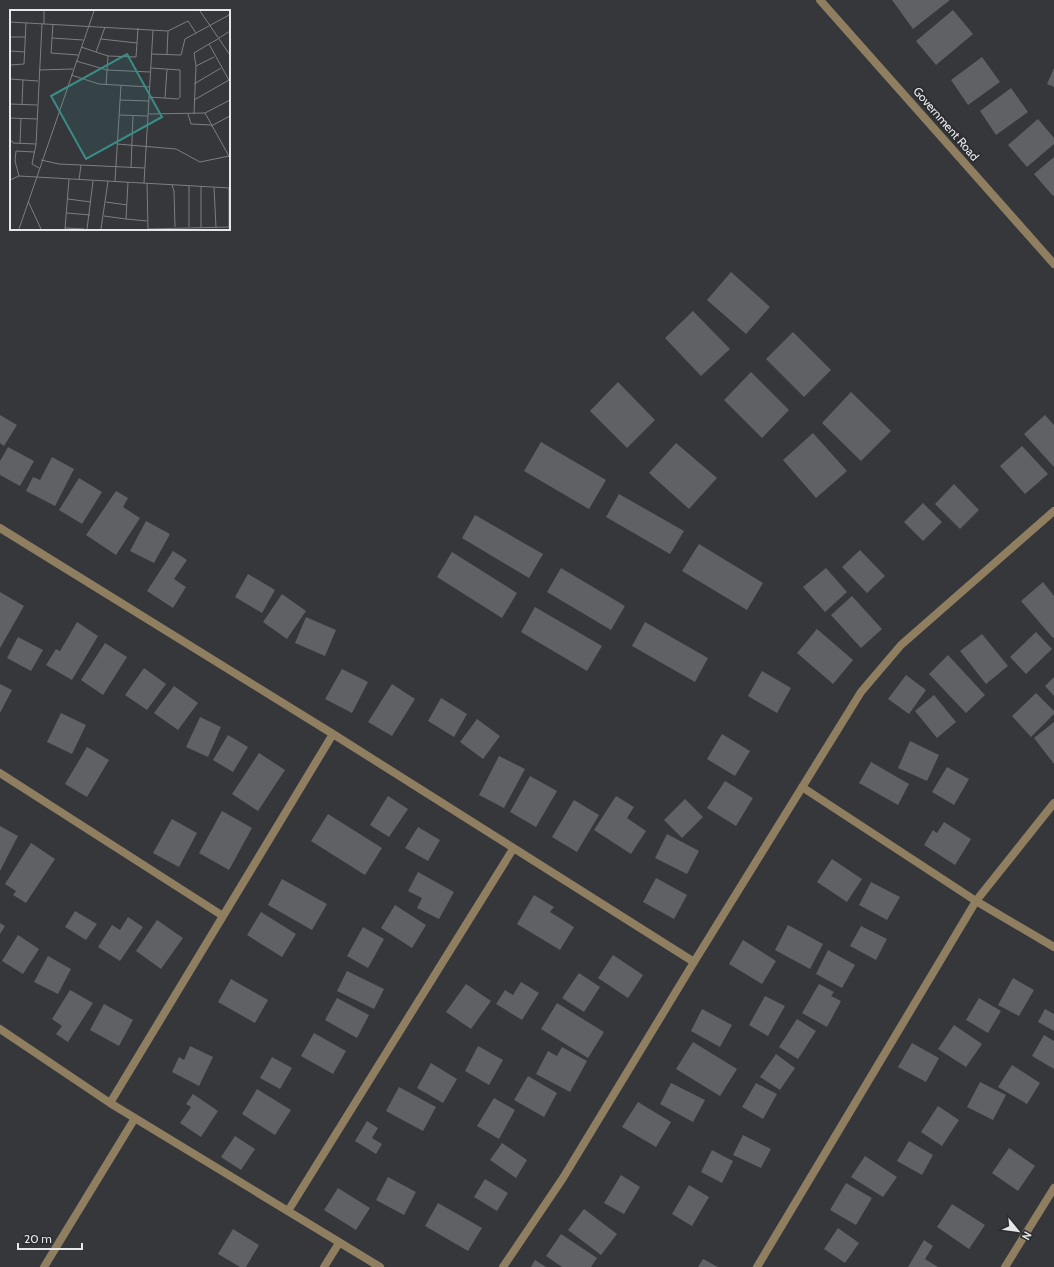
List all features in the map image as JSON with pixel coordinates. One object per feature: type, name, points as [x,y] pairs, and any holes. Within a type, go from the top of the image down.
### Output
[{"type":"street","name":"Government Road","points":[[820,0],[1054,264]]},
{"type":"street","points":[[503,1267],[563,1178],[694,962],[861,692],[900,645],[1054,511]]},
{"type":"street","points":[[0,528],[333,734],[694,962]]},
{"type":"street","points":[[110,1103],[333,734]]},
{"type":"street","points":[[0,773],[223,916]]},
{"type":"street","points":[[802,787],[976,901],[1054,947]]},
{"type":"street","points":[[757,1267],[976,901],[1054,803]]},
{"type":"street","points":[[288,1211],[513,849]]},
{"type":"street","points":[[0,1029],[110,1103],[380,1267]]},
{"type":"street","points":[[44,1267],[135,1118]]},
{"type":"street","points":[[1005,1267],[1054,1188]]},
{"type":"street","points":[[324,1267],[339,1243]]},
{"type":"building","points":[[892,0],[950,0],[913,29]]},
{"type":"building","points":[[953,10],[973,34],[936,65],[916,41]]},
{"type":"building","points":[[982,57],[1000,82],[968,105],[951,80]]},
{"type":"building","points":[[1054,68],[1054,87],[1047,84]]},
{"type":"building","points":[[1011,88],[1028,112],[996,135],[980,111]]},
{"type":"building","points":[[1038,119],[1054,138],[1054,144],[1027,167],[1008,145]]},
{"type":"building","points":[[1054,157],[1054,195],[1053,196],[1034,174]]},
{"type":"building","points":[[731,272],[770,307],[746,334],[707,300]]},
{"type":"building","points":[[693,311],[730,349],[701,376],[665,338]]},
{"type":"building","points":[[793,332],[831,370],[804,397],[766,359]]},
{"type":"building","points":[[751,372],[789,410],[762,438],[724,400]]},
{"type":"building","points":[[618,382],[655,420],[627,448],[590,411]]},
{"type":"building","points":[[851,392],[891,431],[861,461],[822,423]]},
{"type":"building","points":[[0,415],[17,425],[4,446],[0,443]]},
{"type":"building","points":[[1045,415],[1054,425],[1054,467],[1024,434]]},
{"type":"building","points":[[813,433],[847,471],[816,498],[783,460]]},
{"type":"building","points":[[541,442],[606,480],[589,509],[524,471]]},
{"type":"building","points":[[676,443],[717,478],[689,509],[649,473]]},
{"type":"building","points":[[1022,446],[1048,474],[1025,494],[1000,466]]},
{"type":"building","points":[[8,447],[34,461],[20,486],[0,475],[0,461]]},
{"type":"building","points":[[52,457],[74,469],[55,506],[26,491],[33,477],[40,480]]},
{"type":"building","points":[[79,478],[102,492],[82,524],[59,510]]},
{"type":"building","points":[[954,484],[979,510],[960,529],[935,504]]},
{"type":"building","points":[[116,491],[128,498],[123,507],[140,518],[116,555],[86,535]]},
{"type":"building","points":[[619,494],[684,531],[670,554],[606,517]]},
{"type":"building","points":[[923,503],[942,522],[923,541],[904,522]]},
{"type":"building","points":[[475,515],[543,554],[529,578],[462,538]]},
{"type":"building","points":[[146,521],[170,534],[154,563],[130,551]]},
{"type":"building","points":[[699,544],[763,583],[747,610],[682,571]]},
{"type":"building","points":[[860,550],[885,576],[867,593],[842,567]]},
{"type":"building","points":[[173,551],[187,560],[174,579],[186,587],[173,608],[147,591]]},
{"type":"building","points":[[452,552],[517,593],[502,618],[437,577]]},
{"type":"building","points":[[561,568],[625,606],[611,630],[547,592]]},
{"type":"building","points":[[826,568],[847,592],[825,612],[803,587]]},
{"type":"building","points":[[248,574],[275,590],[262,613],[235,597]]},
{"type":"building","points":[[1043,582],[1054,596],[1053,638],[1021,601]]},
{"type":"building","points":[[0,592],[24,606],[0,648]]},
{"type":"building","points":[[282,594],[306,611],[287,639],[263,622]]},
{"type":"building","points":[[852,596],[882,629],[861,648],[831,615]]},
{"type":"building","points":[[535,607],[602,646],[587,671],[521,632]]},
{"type":"building","points":[[306,617],[336,630],[325,656],[295,643]]},
{"type":"building","points":[[77,622],[98,636],[72,680],[46,665],[56,649],[60,651]]},
{"type":"building","points":[[645,622],[708,658],[695,682],[632,646]]},
{"type":"building","points":[[817,629],[853,660],[833,684],[797,653]]},
{"type":"building","points":[[1036,632],[1052,649],[1026,674],[1010,657]]},
{"type":"building","points":[[982,634],[1008,666],[986,684],[960,651]]},
{"type":"building","points":[[18,637],[43,650],[31,671],[7,658]]},
{"type":"building","points":[[105,643],[127,657],[103,695],[81,680]]},
{"type":"building","points":[[948,655],[985,695],[966,713],[929,674]]},
{"type":"building","points":[[144,668],[166,684],[147,710],[125,695]]},
{"type":"building","points":[[342,669],[368,682],[352,713],[325,699]]},
{"type":"building","points":[[762,671],[791,688],[777,713],[748,696]]},
{"type":"building","points":[[906,675],[926,690],[909,714],[888,699]]},
{"type":"building","points":[[1054,677],[1054,696],[1045,686]]},
{"type":"building","points":[[0,684],[12,690],[0,713]]},
{"type":"building","points":[[392,684],[415,699],[392,736],[368,722]]},
{"type":"building","points":[[174,686],[198,703],[178,730],[154,713]]},
{"type":"building","points":[[1036,693],[1054,711],[1054,714],[1031,737],[1012,716]]},
{"type":"building","points":[[934,695],[956,722],[937,738],[915,711]]},
{"type":"building","points":[[441,698],[467,714],[454,737],[428,721]]},
{"type":"building","points":[[61,713],[86,725],[72,754],[47,742]]},
{"type":"building","points":[[200,717],[221,727],[208,757],[186,747]]},
{"type":"building","points":[[477,719],[500,736],[483,759],[460,742]]},
{"type":"building","points":[[1054,722],[1054,764],[1034,738]]},
{"type":"building","points":[[722,734],[750,751],[735,776],[707,759]]},
{"type":"building","points":[[228,735],[248,747],[233,772],[213,760]]},
{"type":"building","points":[[910,741],[939,755],[927,781],[898,768]]},
{"type":"building","points":[[87,747],[109,760],[87,797],[65,784]]},
{"type":"building","points":[[259,753],[285,770],[258,811],[232,794]]},
{"type":"building","points":[[499,756],[525,769],[504,808],[479,795]]},
{"type":"building","points":[[871,762],[909,784],[898,805],[859,783]]},
{"type":"building","points":[[947,767],[969,779],[954,805],[932,792]]},
{"type":"building","points":[[530,776],[557,791],[536,827],[510,812]]},
{"type":"building","points":[[725,781],[753,798],[736,826],[707,808]]},
{"type":"building","points":[[388,796],[408,809],[389,837],[370,825]]},
{"type":"building","points":[[616,796],[634,807],[627,818],[646,831],[631,854],[594,830]]},
{"type":"building","points":[[685,799],[703,817],[682,838],[664,820]]},
{"type":"building","points":[[574,800],[599,815],[577,852],[552,837]]},
{"type":"building","points":[[222,811],[252,828],[229,870],[199,853]]},
{"type":"building","points":[[328,814],[382,848],[365,875],[311,841]]},
{"type":"building","points":[[172,819],[197,833],[179,867],[153,853]]},
{"type":"building","points":[[944,822],[971,839],[955,865],[924,845],[933,830],[937,833]]},
{"type":"building","points":[[0,826],[18,836],[0,871]]},
{"type":"building","points":[[418,827],[440,840],[428,861],[405,848]]},
{"type":"building","points":[[667,834],[699,851],[687,874],[655,858]]},
{"type":"building","points":[[31,843],[55,859],[26,903],[13,895],[16,891],[5,884]]},
{"type":"building","points":[[832,859],[862,879],[847,902],[817,882]]},
{"type":"building","points":[[418,872],[454,892],[439,919],[417,908],[422,898],[408,891]]},
{"type":"building","points":[[656,878],[687,895],[674,919],[643,902]]},
{"type":"building","points":[[282,879],[327,904],[312,930],[268,905]]},
{"type":"building","points":[[871,882],[900,897],[887,920],[859,905]]},
{"type":"building","points":[[534,895],[554,907],[550,912],[574,927],[560,950],[517,924]]},
{"type":"building","points":[[395,905],[426,925],[412,948],[381,928]]},
{"type":"building","points":[[75,911],[97,924],[86,940],[65,927]]},
{"type":"building","points":[[261,912],[296,934],[282,957],[247,935]]},
{"type":"building","points":[[128,917],[143,927],[120,961],[98,947],[112,925],[120,930]]},
{"type":"building","points":[[157,920],[183,938],[161,969],[136,951]]},
{"type":"building","points":[[0,923],[5,926],[0,934]]},
{"type":"building","points":[[788,925],[823,944],[810,969],[775,950]]},
{"type":"building","points":[[861,926],[887,939],[876,960],[850,946]]},
{"type":"building","points":[[363,927],[384,939],[368,968],[347,956]]},
{"type":"building","points":[[18,935],[39,949],[23,974],[2,961]]},
{"type":"building","points":[[743,940],[776,961],[762,984],[729,964]]},
{"type":"building","points":[[828,950],[855,965],[842,988],[816,974]]},
{"type":"building","points":[[613,955],[643,975],[628,998],[598,978]]},
{"type":"building","points":[[48,956],[71,969],[58,994],[34,982]]},
{"type":"building","points":[[347,971],[384,989],[374,1009],[337,991]]},
{"type":"building","points":[[579,973],[600,987],[584,1012],[562,998]]},
{"type":"building","points":[[1013,978],[1034,990],[1019,1016],[998,1005]]},
{"type":"building","points":[[231,979],[268,1000],[255,1023],[218,1002]]},
{"type":"building","points":[[521,982],[539,993],[522,1020],[496,1004],[505,990],[513,995]]},
{"type":"building","points":[[466,984],[491,1001],[471,1029],[446,1012]]},
{"type":"building","points":[[819,984],[834,992],[831,996],[841,1001],[827,1027],[802,1013]]},
{"type":"building","points":[[70,990],[93,1003],[68,1042],[56,1034],[62,1026],[52,1019]]},
{"type":"building","points":[[765,996],[785,1006],[768,1036],[749,1025]]},
{"type":"building","points":[[337,998],[369,1015],[357,1038],[325,1020]]},
{"type":"building","points":[[979,998],[1001,1011],[988,1033],[966,1020]]},
{"type":"building","points":[[557,1003],[604,1032],[588,1058],[541,1029]]},
{"type":"building","points":[[104,1004],[133,1020],[119,1046],[90,1030]]},
{"type":"building","points":[[702,1009],[732,1025],[720,1047],[691,1031]]},
{"type":"building","points":[[1045,1009],[1054,1014],[1054,1031],[1038,1022]]},
{"type":"building","points":[[797,1019],[816,1031],[798,1059],[779,1047]]},
{"type":"building","points":[[954,1025],[982,1044],[966,1067],[938,1049]]},
{"type":"building","points":[[314,1033],[346,1051],[333,1074],[301,1056]]},
{"type":"building","points":[[1044,1035],[1054,1041],[1054,1069],[1032,1056]]},
{"type":"building","points":[[693,1042],[737,1069],[720,1096],[676,1069]]},
{"type":"building","points":[[912,1043],[939,1058],[926,1082],[898,1067]]},
{"type":"building","points":[[190,1046],[213,1057],[199,1086],[172,1072],[179,1057],[184,1060]]},
{"type":"building","points":[[478,1046],[503,1060],[489,1085],[465,1071]]},
{"type":"building","points":[[562,1047],[587,1061],[570,1092],[536,1074],[548,1051],[557,1056]]},
{"type":"building","points":[[776,1054],[795,1068],[780,1090],[760,1077]]},
{"type":"building","points":[[272,1057],[292,1068],[280,1089],[260,1078]]},
{"type":"building","points":[[431,1063],[457,1079],[443,1103],[417,1088]]},
{"type":"building","points":[[1012,1065],[1040,1083],[1027,1104],[998,1087]]},
{"type":"building","points":[[528,1076],[557,1093],[544,1117],[514,1100]]},
{"type":"building","points":[[980,1082],[1006,1095],[993,1120],[967,1107]]},
{"type":"building","points":[[671,1083],[705,1100],[693,1122],[660,1104]]},
{"type":"building","points":[[756,1083],[777,1094],[763,1119],[742,1107]]},
{"type":"building","points":[[399,1087],[436,1107],[423,1131],[386,1111]]},
{"type":"building","points":[[257,1089],[291,1110],[275,1135],[242,1114]]},
{"type":"building","points":[[193,1094],[218,1111],[201,1137],[180,1123],[191,1107],[186,1104]]},
{"type":"building","points":[[494,1098],[515,1110],[499,1139],[477,1126]]},
{"type":"building","points":[[638,1102],[671,1122],[656,1147],[622,1127]]},
{"type":"building","points":[[938,1106],[959,1120],[942,1146],[921,1132]]},
{"type":"building","points":[[367,1121],[378,1128],[372,1138],[382,1144],[376,1154],[355,1141]]},
{"type":"building","points":[[743,1135],[771,1149],[761,1168],[733,1155]]},
{"type":"building","points":[[235,1136],[255,1149],[241,1170],[221,1157]]},
{"type":"building","points":[[909,1141],[933,1155],[922,1175],[897,1161]]},
{"type":"building","points":[[502,1143],[527,1160],[516,1178],[490,1160]]},
{"type":"building","points":[[1009,1148],[1035,1166],[1018,1191],[992,1173]]},
{"type":"building","points":[[712,1150],[733,1161],[722,1183],[701,1172]]},
{"type":"building","points":[[865,1156],[897,1177],[883,1197],[851,1177]]},
{"type":"building","points":[[621,1175],[640,1187],[624,1214],[604,1203]]},
{"type":"building","points":[[388,1177],[416,1192],[404,1215],[376,1200]]},
{"type":"building","points":[[485,1179],[508,1193],[497,1211],[474,1197]]},
{"type":"building","points":[[846,1183],[872,1198],[856,1225],[830,1210]]},
{"type":"building","points":[[689,1185],[709,1197],[692,1226],[672,1214]]},
{"type":"building","points":[[338,1188],[370,1208],[356,1230],[324,1210]]},
{"type":"building","points":[[438,1203],[482,1228],[468,1251],[425,1226]]},
{"type":"building","points":[[952,1204],[985,1225],[969,1249],[937,1227]]},
{"type":"building","points":[[584,1209],[617,1234],[601,1255],[568,1230]]},
{"type":"building","points":[[838,1228],[859,1243],[845,1263],[824,1249]]},
{"type":"building","points":[[233,1229],[259,1245],[246,1267],[240,1267],[218,1254]]},
{"type":"building","points":[[561,1234],[597,1258],[591,1267],[562,1267],[546,1256]]},
{"type":"building","points":[[924,1240],[933,1246],[925,1259],[938,1267],[908,1267]]},
{"type":"building","points":[[703,1259],[718,1267],[698,1267]]},
{"type":"building","points":[[535,1260],[546,1267],[531,1267]]}]
